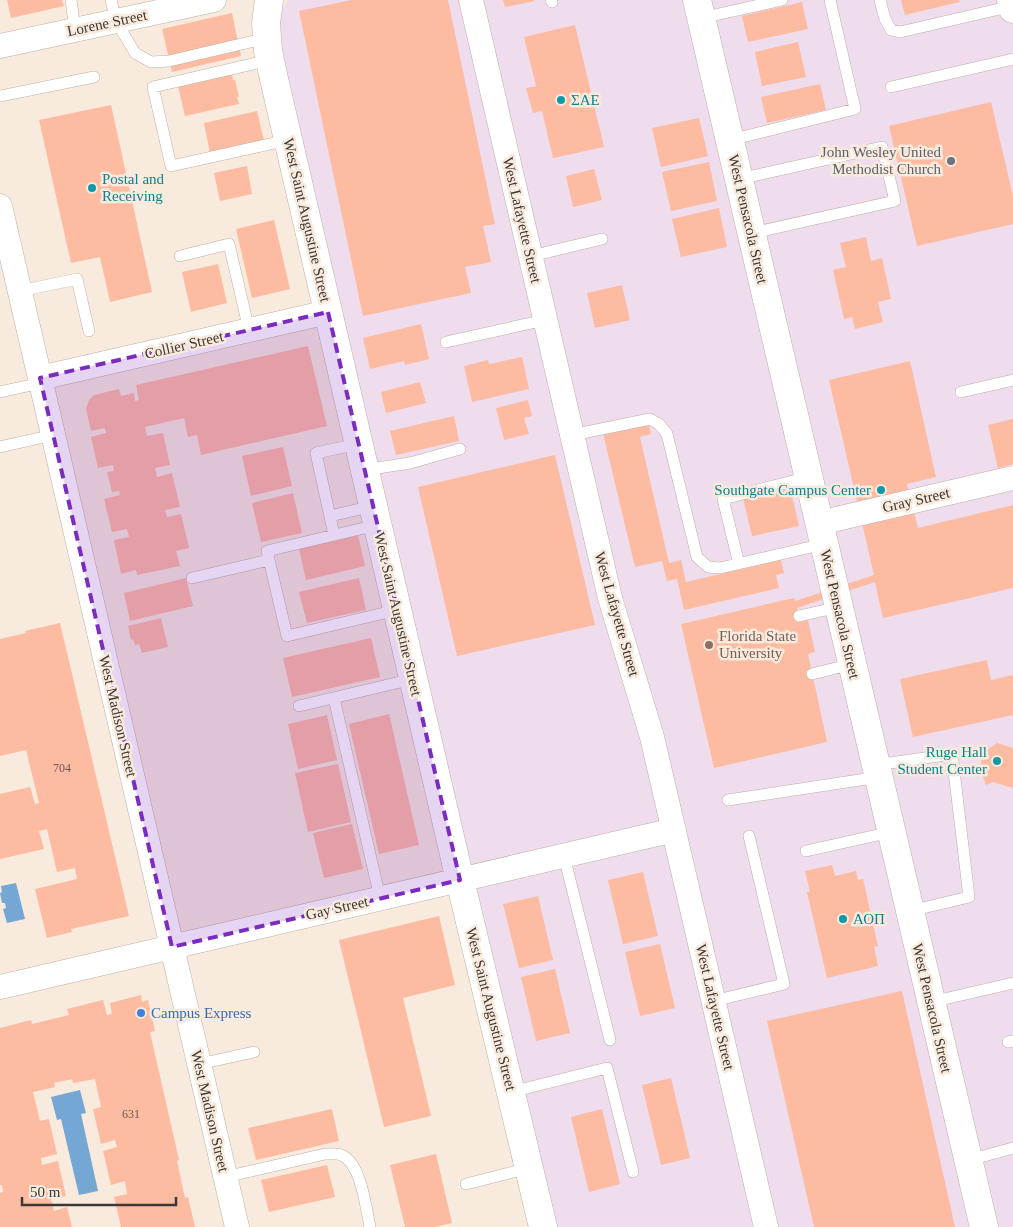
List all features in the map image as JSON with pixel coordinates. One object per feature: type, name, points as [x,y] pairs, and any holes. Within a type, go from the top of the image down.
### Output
[{"type":"main road","name":"West Saint Augustine Street","points":[[269,0],[266,24],[269,49],[288,140],[413,680],[543,1227]]},
{"type":"main road","points":[[1011,0],[1013,8]]},
{"type":"main road","name":"West Pensacola Street","points":[[699,9],[984,1227]]},
{"type":"street","name":"Lorene Street","points":[[0,46],[75,30],[114,11],[214,0]]},
{"type":"street","name":"West Lafayette Street","points":[[471,0],[610,598],[650,730],[766,1227]]},
{"type":"street","name":"West Madison Street","points":[[0,206],[236,1227]]},
{"type":"street","name":"Collier Street","points":[[40,380],[328,312]]},
{"type":"street","name":"Gray Street","points":[[822,533],[1013,478]]},
{"type":"street","name":"Gay Street","points":[[0,987],[674,830]]},
{"type":"lane","points":[[71,0],[75,30]]},
{"type":"lane","points":[[699,9],[782,0]]},
{"type":"lane","points":[[730,140],[855,109],[830,0]]},
{"type":"lane","points":[[880,0],[885,19],[892,30],[900,32],[1013,8]]},
{"type":"lane","points":[[114,11],[135,53],[151,62],[169,62],[269,49]]},
{"type":"lane","points":[[269,49],[154,87],[155,96],[171,166],[288,140]]},
{"type":"lane","points":[[891,87],[1013,59]]},
{"type":"lane","points":[[0,96],[94,77]]},
{"type":"lane","points":[[739,179],[882,147],[894,201],[752,233]]},
{"type":"lane","points":[[531,256],[602,239]]},
{"type":"lane","points":[[180,256],[229,244],[250,330]]},
{"type":"lane","points":[[20,291],[77,279],[89,330]]},
{"type":"lane","points":[[446,342],[545,320]]},
{"type":"lane","points":[[0,392],[40,380]]},
{"type":"lane","points":[[961,392],[1013,380]]},
{"type":"lane","points":[[572,435],[650,419],[659,424],[667,434],[697,557],[708,567],[720,568],[739,564],[822,533]]},
{"type":"lane","points":[[0,446],[53,435]]},
{"type":"lane","points":[[334,535],[316,453],[358,444]]},
{"type":"lane","points":[[364,470],[410,463],[460,449]]},
{"type":"lane","points":[[739,564],[723,498],[809,477]]},
{"type":"lane","points":[[330,516],[375,515]]},
{"type":"lane","points":[[375,515],[334,535],[267,551],[286,636],[397,610]]},
{"type":"lane","points":[[192,578],[269,560]]},
{"type":"lane","points":[[799,616],[838,607]]},
{"type":"lane","points":[[812,674],[840,667],[854,670]]},
{"type":"lane","points":[[299,706],[413,680]]},
{"type":"lane","points":[[334,698],[380,898]]},
{"type":"lane","points":[[728,800],[877,771],[952,754],[969,897],[910,911]]},
{"type":"lane","points":[[806,851],[891,832]]},
{"type":"lane","points":[[713,1001],[784,984],[749,836]]},
{"type":"lane","points":[[564,856],[610,1040]]},
{"type":"lane","points":[[931,1002],[1013,983]]},
{"type":"lane","points":[[199,1064],[254,1052]]},
{"type":"lane","points":[[511,1092],[607,1068],[633,1172]]},
{"type":"lane","points":[[968,1160],[1013,1148]]},
{"type":"lane","points":[[225,1177],[325,1154],[341,1154],[353,1163],[359,1178],[370,1227]]},
{"type":"lane","points":[[466,1184],[529,1168]]},
{"type":"highlighted area","points":[[328,312],[460,880],[172,947],[40,378]]},
{"type":"shaded area","name":"Florida State University","points":[[288,0],[1013,0],[1013,1227],[543,1227],[268,51],[282,10]]},
{"type":"water","points":[[16,883],[25,919],[7,923],[3,909],[6,908],[5,903],[2,903],[0,893],[2,892],[1,886]]},
{"type":"water","points":[[80,1090],[86,1113],[81,1114],[98,1191],[79,1195],[61,1119],[57,1120],[51,1097]]},
{"type":"building","points":[[7,0],[62,0],[64,6],[11,18]]},
{"type":"building","points":[[352,0],[448,0],[495,224],[483,226],[491,262],[465,267],[471,293],[363,316],[299,11]]},
{"type":"building","points":[[503,0],[534,0],[535,1],[505,7]]},
{"type":"building","points":[[901,0],[959,0],[960,2],[905,15]]},
{"type":"building","points":[[802,2],[808,29],[748,42],[742,16]]},
{"type":"building","points":[[232,13],[241,56],[172,72],[162,29]]},
{"type":"building","name":"ΣΑΕ","points":[[575,25],[604,147],[553,158],[542,111],[533,113],[526,88],[536,86],[524,37]]},
{"type":"building","points":[[798,42],[806,77],[762,86],[755,52]]},
{"type":"building","points":[[232,73],[239,97],[237,97],[239,104],[185,116],[178,86]]},
{"type":"building","points":[[820,84],[826,110],[767,123],[761,97]]},
{"type":"building","name":"John Wesley United Methodist Church","points":[[991,102],[1013,196],[1013,224],[917,246],[889,126]]},
{"type":"building","name":"Postal and Receiving","points":[[111,105],[152,292],[110,302],[100,257],[71,263],[39,120]]},
{"type":"building","points":[[257,111],[264,141],[210,153],[204,123]]},
{"type":"building","points":[[699,118],[708,156],[661,167],[652,128]]},
{"type":"building","points":[[709,162],[717,201],[671,211],[662,172]]},
{"type":"building","points":[[247,166],[252,194],[220,201],[214,173]]},
{"type":"building","points":[[594,169],[602,200],[573,207],[566,176]]},
{"type":"building","points":[[719,208],[727,247],[681,257],[672,219]]},
{"type":"building","points":[[274,220],[290,289],[252,298],[236,229]]},
{"type":"building","points":[[866,237],[871,261],[882,258],[891,299],[878,302],[883,322],[855,329],[852,317],[844,319],[833,270],[846,267],[840,243]]},
{"type":"building","points":[[218,264],[227,303],[191,312],[182,272]]},
{"type":"building","points":[[622,285],[630,320],[595,328],[587,293]]},
{"type":"building","points":[[421,324],[429,359],[405,365],[404,361],[370,369],[363,338]]},
{"type":"building","points":[[308,346],[327,426],[201,455],[197,435],[188,437],[184,418],[145,427],[147,436],[163,433],[170,465],[155,468],[157,477],[172,473],[180,507],[165,510],[167,517],[181,514],[189,548],[176,551],[180,566],[137,575],[136,570],[121,574],[114,540],[129,537],[127,529],[112,532],[104,499],[120,495],[119,491],[112,492],[107,472],[114,471],[113,465],[98,468],[91,437],[106,433],[105,428],[91,431],[86,409],[89,400],[94,395],[119,389],[121,396],[134,393],[135,401],[139,400],[136,385]]},
{"type":"building","points":[[522,357],[529,389],[472,402],[464,366],[488,360],[489,364]]},
{"type":"building","points":[[910,361],[936,477],[907,484],[918,528],[1013,505],[1013,588],[883,618],[875,582],[797,608],[800,622],[808,620],[815,652],[808,654],[827,742],[714,768],[681,624],[794,598],[795,601],[874,575],[829,380]]},
{"type":"building","points":[[420,382],[426,403],[386,413],[381,392]]},
{"type":"building","points":[[528,400],[532,416],[524,418],[529,434],[504,440],[496,408]]},
{"type":"building","points":[[454,416],[459,441],[396,455],[390,431]]},
{"type":"building","points":[[1013,419],[1013,464],[998,468],[988,425]]},
{"type":"building","points":[[649,425],[651,434],[640,437],[669,563],[681,560],[686,582],[781,560],[784,573],[776,575],[779,588],[684,610],[677,579],[667,581],[662,561],[635,567],[603,433]]},
{"type":"building","points":[[283,447],[292,486],[251,496],[242,456]]},
{"type":"building","points":[[555,455],[595,625],[457,656],[418,487]]},
{"type":"building","points":[[790,487],[799,526],[752,536],[743,498]]},
{"type":"building","points":[[293,493],[302,533],[261,542],[252,503]]},
{"type":"building","points":[[358,535],[365,566],[306,580],[299,549]]},
{"type":"building","points":[[186,578],[193,606],[130,621],[124,593]]},
{"type":"building","points":[[359,578],[366,610],[307,623],[299,592]]},
{"type":"building","points":[[161,618],[168,647],[142,653],[139,644],[135,645],[133,639],[131,640],[128,626]]},
{"type":"building","points":[[60,623],[129,916],[71,929],[72,932],[47,938],[35,889],[77,879],[75,868],[57,872],[47,829],[39,831],[44,849],[0,859],[0,794],[30,787],[35,804],[39,803],[26,750],[0,756],[0,639]]},
{"type":"building","points":[[371,638],[380,677],[292,697],[283,658]]},
{"type":"building","points":[[987,660],[991,680],[1013,675],[1013,715],[913,737],[900,679]]},
{"type":"building","points":[[389,714],[419,845],[379,854],[349,724]]},
{"type":"building","points":[[327,715],[337,760],[298,769],[288,724]]},
{"type":"building","name":"Ruge Hall Student Center","points":[[997,743],[1013,748],[1013,788],[993,782],[986,785],[980,769],[983,753]]},
{"type":"building","points":[[338,764],[351,822],[308,832],[295,773]]},
{"type":"building","points":[[352,824],[363,869],[324,878],[313,833]]},
{"type":"building","name":"ΑΟΠ","points":[[832,865],[835,876],[856,871],[858,880],[863,879],[878,946],[874,947],[878,966],[827,978],[807,892],[810,892],[805,871]]},
{"type":"building","points":[[643,872],[658,936],[623,944],[608,880]]},
{"type":"building","points":[[538,896],[553,960],[519,968],[503,904]]},
{"type":"building","points":[[439,916],[455,985],[403,998],[431,1116],[384,1127],[339,940]]},
{"type":"building","points":[[660,944],[675,1008],[640,1016],[625,952]]},
{"type":"building","points":[[555,969],[570,1033],[536,1041],[521,977]]},
{"type":"building","points":[[902,991],[955,1227],[814,1227],[767,1021]]},
{"type":"building","points":[[141,995],[142,1002],[148,1000],[155,1031],[150,1032],[179,1160],[177,1161],[185,1198],[188,1197],[195,1227],[121,1227],[114,1197],[127,1194],[125,1181],[111,1185],[103,1151],[117,1147],[115,1140],[101,1144],[93,1109],[101,1107],[95,1079],[73,1083],[72,1079],[54,1083],[55,1087],[33,1092],[40,1121],[49,1119],[57,1154],[41,1158],[42,1165],[58,1161],[66,1196],[51,1199],[54,1211],[67,1207],[72,1227],[0,1227],[0,1193],[3,1192],[2,1185],[0,1185],[0,1028],[31,1020],[32,1024],[69,1015],[67,1009],[103,1000],[107,1015],[112,1014],[110,1003]]},
{"type":"building","points":[[671,1078],[690,1158],[661,1165],[642,1085]]},
{"type":"building","points":[[332,1109],[339,1141],[256,1160],[248,1128]]},
{"type":"building","points":[[602,1109],[620,1184],[589,1192],[571,1117]]},
{"type":"building","points":[[436,1154],[452,1223],[435,1227],[405,1227],[390,1165]]},
{"type":"building","points":[[327,1165],[335,1197],[269,1212],[261,1180]]},
{"type":"place","name":"ΣΑΕ","points":[[561,100]]},
{"type":"place","name":"John Wesley United Methodist Church","points":[[951,161]]},
{"type":"place","name":"Postal and Receiving","points":[[92,188]]},
{"type":"place","name":"Southgate Campus Center","points":[[881,490]]},
{"type":"place","name":"Florida State University","points":[[709,645]]},
{"type":"place","name":"Ruge Hall Student Center","points":[[997,761]]},
{"type":"place","name":"ΑΟΠ","points":[[843,919]]},
{"type":"place","name":"Campus Express","points":[[141,1013]]}]
